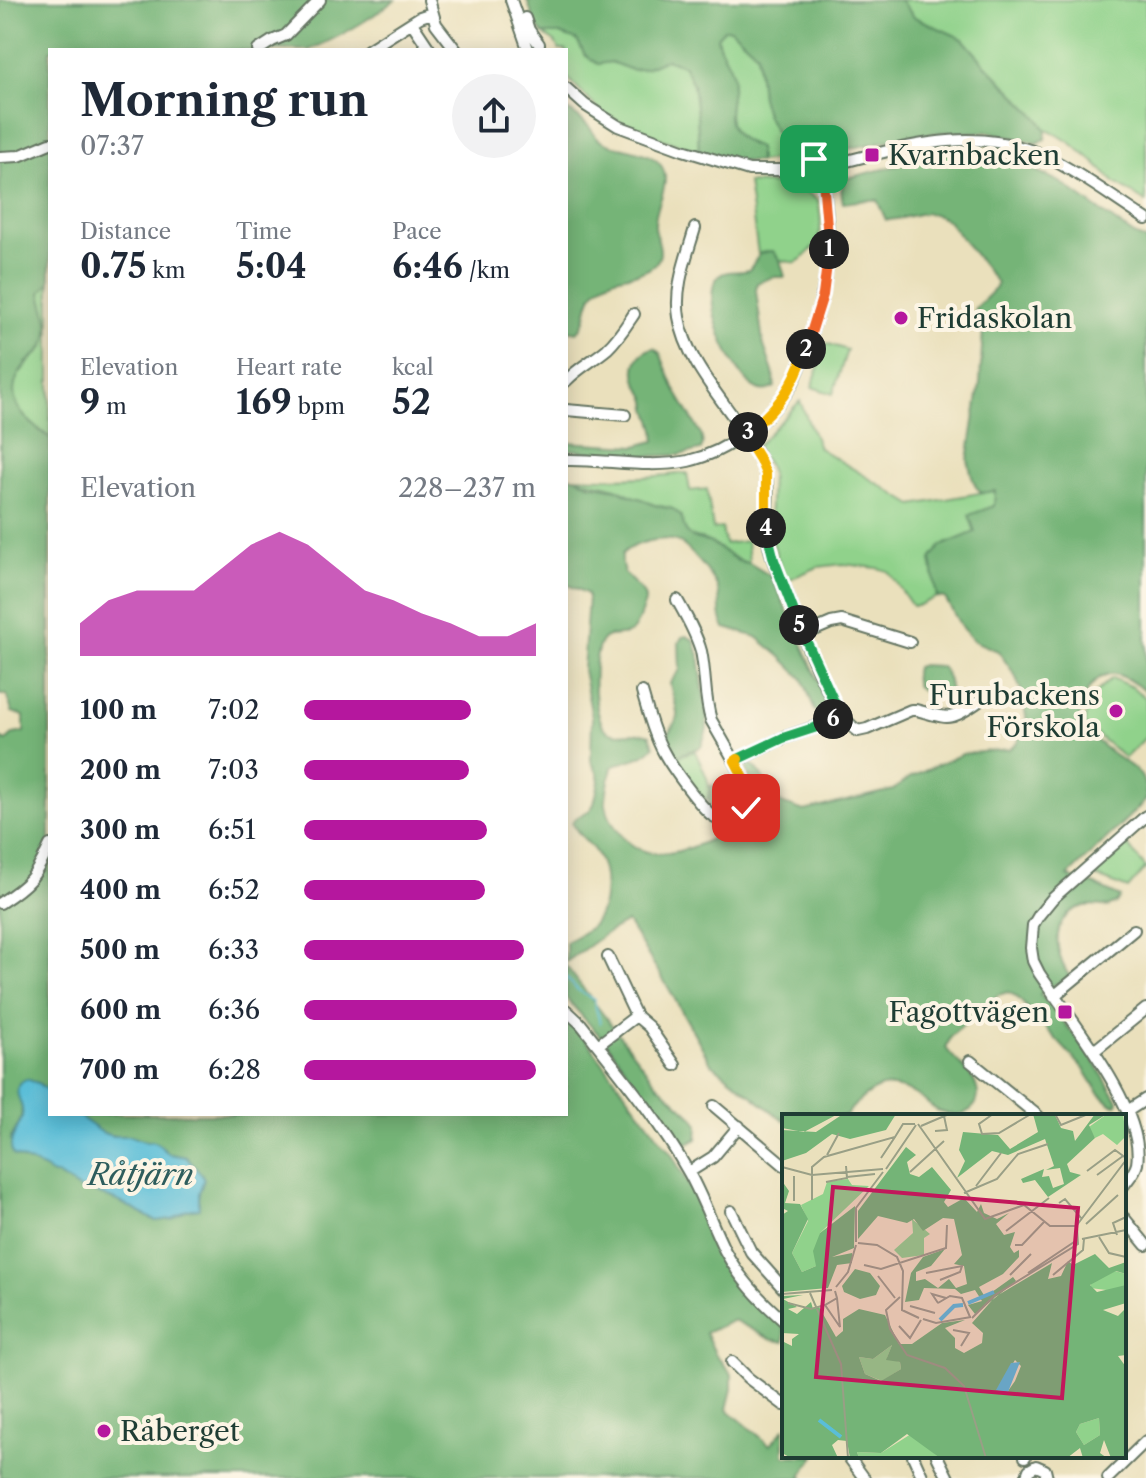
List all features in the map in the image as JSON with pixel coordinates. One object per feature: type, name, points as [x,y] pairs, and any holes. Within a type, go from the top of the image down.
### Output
[{"type":"street","points":[[261,48],[286,35],[320,0]]},
{"type":"street","points":[[429,0],[436,24],[454,48]]},
{"type":"street","points":[[511,0],[526,48]]},
{"type":"street","points":[[519,0],[529,30],[544,45],[529,48]]},
{"type":"street","points":[[371,48],[432,13]]},
{"type":"street","points":[[412,23],[429,48]]},
{"type":"street","points":[[568,90],[618,126],[683,150],[749,170],[808,170]]},
{"type":"street","points":[[830,165],[941,141],[1000,142],[1049,158],[1146,219]]},
{"type":"street","points":[[0,157],[19,156],[48,144]]},
{"type":"street","points":[[816,158],[824,159],[830,165],[829,176],[823,180],[813,179],[808,170],[810,162],[816,158]]},
{"type":"street","points":[[568,460],[652,464],[703,456],[744,434],[773,410],[800,367],[823,295],[829,249],[823,180]]},
{"type":"street","points":[[695,228],[680,281],[679,319],[690,352],[744,434],[766,474],[766,524],[770,548],[803,635],[837,708],[858,731],[911,710],[949,718],[978,702]]},
{"type":"street","points":[[568,379],[606,350],[634,314]]},
{"type":"street","points":[[568,410],[625,415]]},
{"type":"street","points":[[642,692],[663,752],[704,807],[720,819],[730,819],[742,813],[749,801],[747,783],[711,720],[701,652],[677,600]]},
{"type":"street","points":[[803,635],[842,621],[910,642]]},
{"type":"street","points":[[735,761],[783,738],[830,722],[837,708]]},
{"type":"street","points":[[1126,1182],[1142,1163],[1136,1127],[1110,1073],[1054,996],[1033,961],[1031,948],[1033,925],[1052,899],[1146,816]]},
{"type":"street","points":[[0,903],[24,888],[35,876],[48,849]]},
{"type":"street","points":[[1054,996],[1134,930]]},
{"type":"street","points":[[608,957],[636,1016],[649,1027],[675,1065]]},
{"type":"street","points":[[1094,1051],[1146,1009]]},
{"type":"street","points":[[568,1012],[598,1045],[666,1136],[689,1172],[725,1251],[739,1273],[782,1319]]},
{"type":"street","points":[[598,1045],[636,1016]]},
{"type":"street","points":[[970,1061],[1036,1114]]},
{"type":"street","points":[[1129,1110],[1146,1099]]},
{"type":"street","points":[[1018,1114],[1024,1103]]},
{"type":"street","points":[[714,1106],[782,1163]]},
{"type":"street","points":[[689,1172],[713,1157],[739,1126]]},
{"type":"street","points":[[731,1211],[751,1252],[782,1287]]},
{"type":"street","points":[[1126,1220],[1146,1245]]},
{"type":"street","points":[[732,1362],[782,1404]]},
{"type":"street","points":[[1108,1478],[1146,1441]]},
{"type":"street","points":[[849,1458],[864,1478]]},
{"type":"street","points":[[914,1458],[923,1478]]},
{"type":"street","points":[[938,1458],[948,1478]]},
{"type":"street","points":[[1026,1478],[1038,1461],[1047,1478]]},
{"type":"green space","points":[[0,0],[395,0],[354,28],[314,48],[48,48],[48,285],[41,292],[48,318],[48,334],[43,347],[18,375],[14,396],[22,414],[48,436],[48,1091],[38,1083],[21,1103],[21,1117],[11,1138],[13,1155],[79,1189],[120,1202],[156,1221],[172,1219],[187,1210],[199,1208],[199,1193],[204,1179],[186,1157],[169,1154],[152,1141],[104,1133],[79,1116],[568,1116],[568,1020],[672,1155],[692,1191],[717,1250],[743,1288],[782,1325],[782,1342],[770,1339],[734,1320],[705,1333],[716,1355],[732,1374],[727,1409],[770,1445],[782,1431],[782,1458],[814,1458],[801,1476],[803,1478],[0,1478],[0,738],[6,741],[14,734],[24,732],[24,716],[12,712],[7,695],[0,695]]},
{"type":"green space","points":[[527,0],[900,0],[914,17],[963,39],[1037,117],[1046,130],[1045,139],[1037,143],[989,132],[947,132],[914,135],[831,155],[817,152],[806,157],[788,158],[766,114],[761,97],[757,53],[731,29],[724,29],[717,37],[733,78],[729,110],[731,126],[741,139],[758,148],[759,162],[731,161],[699,151],[693,84],[683,65],[666,59],[632,70],[611,62],[598,64],[585,55],[577,40],[560,34],[543,34],[536,25]]},
{"type":"green space","points":[[900,0],[1146,0],[1146,202],[1114,182],[1072,144],[1046,130],[963,39],[914,17]]},
{"type":"green space","points":[[724,29],[731,29],[757,53],[761,97],[766,114],[788,158],[759,162],[758,148],[741,139],[731,126],[729,110],[733,78],[717,37]]},
{"type":"green space","points":[[543,34],[560,34],[577,40],[585,55],[598,64],[611,62],[632,70],[666,59],[683,65],[693,84],[699,151],[646,134],[602,113],[568,78],[568,48],[558,48]]},
{"type":"green space","points":[[568,110],[585,122],[601,141],[640,152],[658,161],[665,179],[655,220],[660,247],[657,261],[647,270],[607,281],[600,286],[591,298],[577,332],[568,330]]},
{"type":"green space","points":[[980,153],[1016,161],[1060,182],[1134,235],[1146,240],[1146,691],[1122,676],[1105,675],[1087,692],[1080,718],[1086,733],[1138,772],[1144,782],[1146,800],[1068,876],[1120,897],[1108,907],[1091,905],[1077,908],[1067,915],[1061,924],[1058,949],[1070,977],[1065,984],[1057,983],[1040,994],[1088,1051],[1118,1101],[1117,1105],[1111,1104],[1099,1093],[1084,1069],[1016,996],[1008,992],[998,995],[951,1036],[946,1048],[968,1072],[977,1090],[975,1104],[965,1113],[941,1112],[915,1094],[883,1087],[865,1096],[848,1114],[782,1114],[782,1119],[711,1063],[627,922],[568,961],[568,941],[584,932],[598,918],[605,889],[600,861],[572,823],[594,804],[599,782],[591,761],[592,717],[583,670],[588,597],[568,585],[568,477],[617,489],[654,505],[673,509],[681,516],[686,532],[692,537],[711,543],[738,561],[749,563],[772,577],[830,706],[821,713],[815,711],[803,679],[780,656],[757,637],[725,628],[717,586],[684,546],[667,539],[641,543],[627,550],[622,554],[623,570],[643,593],[645,602],[638,622],[630,633],[608,636],[601,642],[596,662],[595,689],[599,715],[608,731],[650,735],[654,746],[640,757],[612,767],[606,795],[614,826],[633,846],[655,853],[679,851],[739,823],[748,814],[754,800],[746,764],[758,770],[781,803],[804,811],[893,790],[911,777],[962,754],[1010,749],[1017,743],[1027,722],[1015,675],[998,651],[974,641],[962,628],[945,598],[937,597],[931,559],[941,546],[975,532],[969,515],[994,506],[995,491],[982,493],[976,487],[968,460],[980,383],[983,328],[974,318],[976,308],[996,288],[997,283],[948,221],[939,216],[924,213],[886,220],[877,200],[843,203],[843,183],[847,178],[944,154]]},
{"type":"green space","points":[[748,183],[794,187],[818,201],[821,221],[819,236],[811,250],[796,263],[780,260],[772,251],[758,254]]},
{"type":"green space","points":[[773,251],[780,260],[785,277],[773,277],[757,283],[756,291],[763,343],[775,387],[764,391],[748,382],[738,370],[721,336],[712,301],[713,286],[719,276],[749,270],[760,254]]},
{"type":"green space","points":[[48,285],[48,436],[22,414],[12,394],[19,374],[44,347],[41,291]]},
{"type":"green space","points":[[826,343],[847,350],[833,394],[812,387]]},
{"type":"green space","points":[[654,348],[660,353],[675,390],[701,434],[701,450],[679,455],[626,457],[568,449],[568,442],[636,446],[655,441],[647,400],[637,382],[635,370],[640,356]]},
{"type":"green space","points":[[800,401],[819,448],[913,505],[996,490],[994,506],[976,532],[941,546],[931,560],[937,597],[912,606],[888,571],[843,564],[818,567],[785,581],[769,531],[771,474],[768,464],[755,448]]},
{"type":"green space","points":[[687,473],[690,491],[707,489],[713,529],[722,528],[725,544],[747,541],[749,563],[689,535],[677,513],[670,508],[575,477],[631,478]]},
{"type":"green space","points":[[686,636],[694,640],[699,656],[707,729],[701,747],[677,756],[670,751],[666,741],[677,716],[670,683],[680,670],[679,643]]},
{"type":"green space","points":[[922,665],[943,669],[951,696],[925,692],[918,687],[916,667]]},
{"type":"green space","name":"Furubackens Förskola","points":[[1112,678],[1146,698],[1146,737],[1125,758],[1084,724],[1089,699]]},
{"type":"green space","points":[[695,751],[708,781],[707,799],[703,799],[675,763],[677,756]]},
{"type":"green space","points":[[724,785],[740,794],[741,802],[733,812],[721,812],[708,804],[710,786]]},
{"type":"green space","points":[[1123,840],[1146,868],[1128,889],[1090,874]]},
{"type":"green space","points":[[568,969],[656,1083],[694,1118],[698,1125],[697,1139],[681,1143],[676,1139],[609,1046],[568,1000]]},
{"type":"water","name":"Råtjärn","points":[[26,1079],[48,1091],[48,1116],[79,1116],[106,1134],[152,1141],[169,1154],[186,1157],[204,1179],[199,1193],[199,1208],[187,1210],[172,1219],[156,1221],[120,1202],[79,1189],[13,1155],[12,1139],[22,1111],[19,1083]]},
{"type":"waterway","points":[[568,980],[594,1000],[600,1023]]},
{"type":"place","name":"Kvarnbacken","points":[[872,155]]},
{"type":"place","name":"Fridaskolan","points":[[901,318]]},
{"type":"place","name":"Furubackens Förskola","points":[[1116,711]]},
{"type":"place","name":"Fagottvägen","points":[[1065,1012]]},
{"type":"place","name":"Råberget","points":[[104,1431]]},
{"type":"route","points":[[746,808],[749,801],[747,783],[735,761],[783,738],[830,722],[837,708],[803,635],[774,560],[766,524],[766,474],[744,434],[773,410],[791,385],[800,367],[823,295],[828,231],[823,180],[813,179],[808,170],[814,159]]}]
